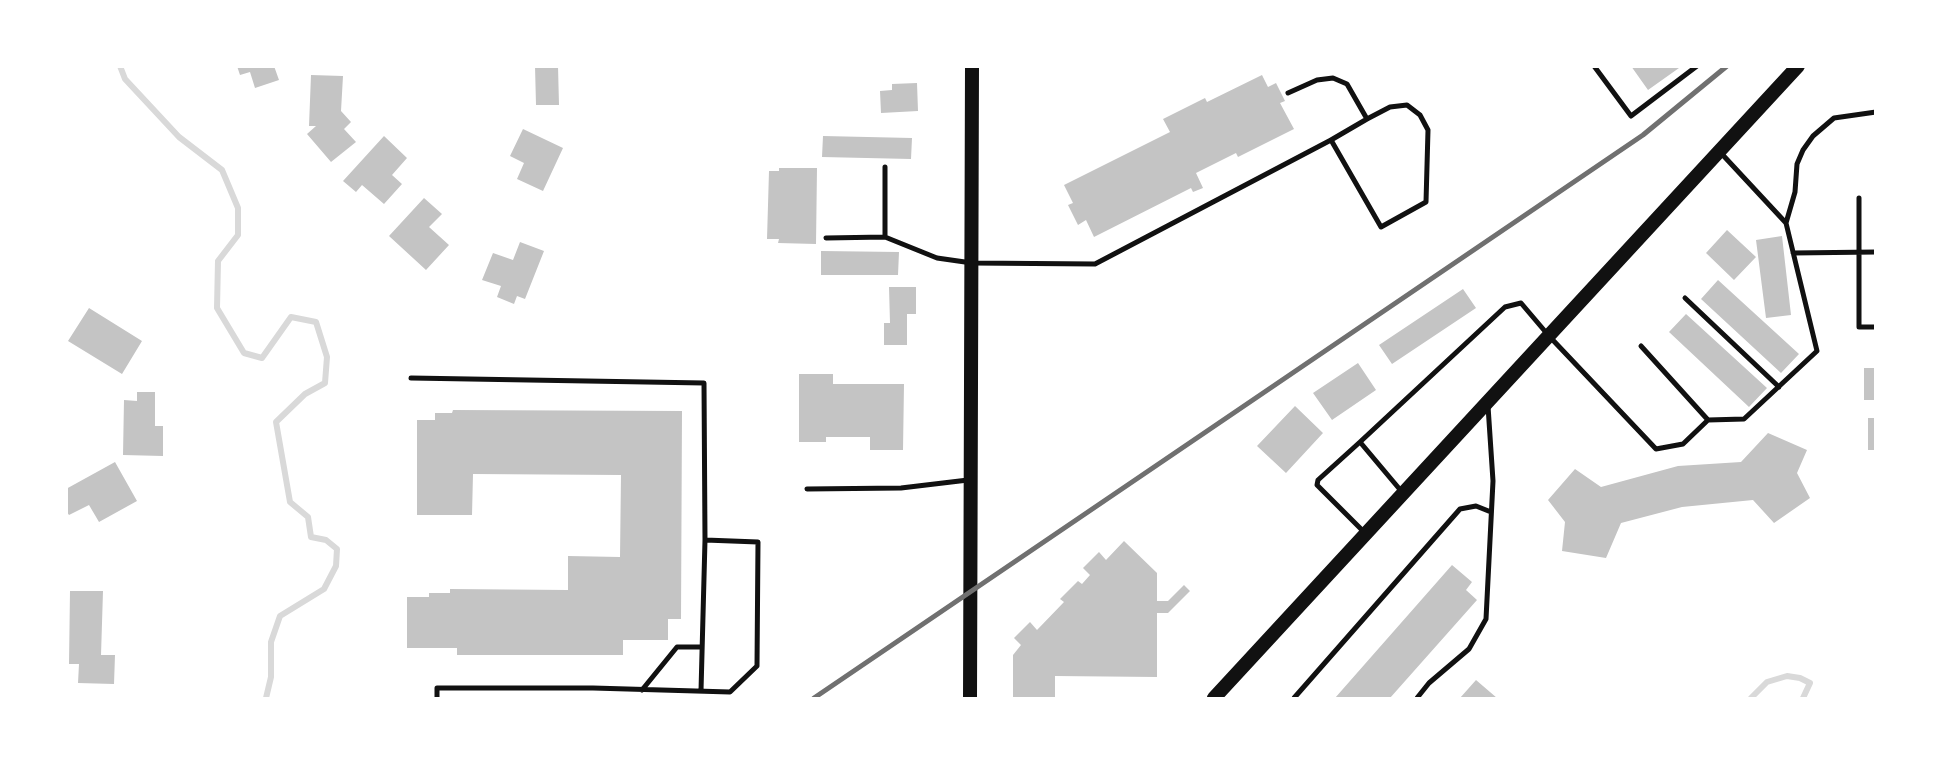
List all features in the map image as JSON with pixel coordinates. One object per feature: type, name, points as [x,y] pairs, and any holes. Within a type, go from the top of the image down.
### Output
[{"type":"main road","points":[[970,698],[972,66]]},
{"type":"main road","points":[[1214,698],[1798,66]]},
{"type":"lane","points":[[1594,66],[1631,116],[1697,66]]},
{"type":"lane","points":[[1288,93],[1317,80],[1333,78],[1347,84],[1367,119]]},
{"type":"lane","points":[[826,238],[886,237],[937,258],[972,263],[1095,264],[1390,107],[1407,105],[1420,115],[1428,130],[1426,202],[1381,227],[1331,140]]},
{"type":"lane","points":[[1366,534],[1317,485],[1318,480],[1505,307],[1521,303],[1656,449],[1683,444],[1708,420],[1744,419],[1816,351],[1786,223],[1795,192],[1797,164],[1813,136],[1834,118],[1875,112]]},
{"type":"lane","points":[[1720,151],[1786,223]]},
{"type":"lane","points":[[885,167],[886,237]]},
{"type":"lane","points":[[1859,198],[1859,327],[1875,327]]},
{"type":"lane","points":[[1793,253],[1875,252]]},
{"type":"lane","points":[[1685,298],[1779,387]]},
{"type":"lane","points":[[1641,346],[1708,420]]},
{"type":"lane","points":[[411,378],[704,383],[705,540],[701,691]]},
{"type":"lane","points":[[1417,698],[1429,683],[1469,649],[1486,619],[1493,481],[1487,403]]},
{"type":"lane","points":[[1360,442],[1404,494]]},
{"type":"lane","points":[[807,489],[901,488],[972,480]]},
{"type":"lane","points":[[1294,698],[1460,509],[1476,506],[1492,512]]},
{"type":"lane","points":[[437,698],[437,688],[593,688],[730,692],[757,666],[758,542],[705,540]]},
{"type":"lane","points":[[642,690],[677,646],[702,646]]},
{"type":"lane","points":[[592,698],[593,688]]},
{"type":"building","points":[[237,66],[274,66],[279,80],[255,88],[250,72],[240,75]]},
{"type":"building","points":[[535,66],[558,66],[559,105],[536,105]]},
{"type":"building","points":[[1631,66],[1678,66],[1679,68],[1648,90]]},
{"type":"building","points":[[311,75],[343,76],[341,111],[351,122],[344,129],[356,142],[331,162],[307,134],[316,126],[309,126]]},
{"type":"building","points":[[1262,75],[1268,87],[1276,83],[1285,101],[1280,103],[1294,129],[1238,157],[1236,153],[1196,173],[1203,188],[1193,192],[1191,188],[1094,237],[1086,220],[1078,225],[1068,205],[1073,203],[1064,185],[1170,132],[1163,119],[1205,98],[1207,102]]},
{"type":"building","points":[[917,83],[918,111],[881,113],[880,91],[892,90],[892,84]]},
{"type":"building","points":[[523,129],[563,148],[543,191],[517,179],[524,163],[510,156]]},
{"type":"building","points":[[384,136],[407,158],[392,175],[402,184],[384,204],[362,185],[356,192],[343,181]]},
{"type":"building","points":[[823,136],[912,138],[911,159],[822,157]]},
{"type":"building","points":[[779,168],[817,168],[816,244],[778,243],[779,239],[767,239],[769,171],[779,171]]},
{"type":"building","points":[[424,198],[442,214],[429,227],[449,245],[426,270],[389,236]]},
{"type":"building","points":[[1727,230],[1756,257],[1734,280],[1706,253]]},
{"type":"building","points":[[1782,236],[1791,315],[1766,318],[1756,240]]},
{"type":"building","points":[[520,242],[544,251],[525,299],[517,296],[514,304],[497,297],[501,286],[482,280],[493,253],[513,260]]},
{"type":"building","points":[[821,251],[899,252],[898,275],[821,275]]},
{"type":"building","points":[[1718,280],[1799,354],[1781,373],[1701,299]]},
{"type":"building","points":[[889,287],[916,287],[916,314],[907,314],[907,345],[884,345],[884,323],[890,323]]},
{"type":"building","points":[[1463,289],[1476,308],[1392,364],[1379,345]]},
{"type":"building","points":[[89,308],[142,341],[122,374],[68,341]]},
{"type":"building","points":[[1686,314],[1767,388],[1749,407],[1669,332]]},
{"type":"building","points":[[1358,363],[1376,390],[1332,420],[1313,393]]},
{"type":"building","points":[[1864,368],[1876,368],[1876,400],[1864,400]]},
{"type":"building","points":[[799,374],[833,374],[833,384],[904,384],[903,450],[870,450],[870,437],[826,437],[826,442],[799,442]]},
{"type":"building","points":[[137,392],[155,392],[155,426],[163,426],[163,456],[123,455],[124,400],[137,401]]},
{"type":"building","points":[[1295,406],[1323,433],[1286,473],[1257,446]]},
{"type":"building","points":[[453,410],[682,411],[681,619],[668,619],[668,640],[623,640],[623,655],[457,655],[457,648],[407,648],[407,597],[429,597],[429,593],[450,593],[450,589],[568,590],[568,556],[620,557],[621,475],[473,474],[472,515],[417,515],[417,420],[435,420],[435,413],[452,413]]},
{"type":"building","points":[[1868,418],[1876,418],[1876,450],[1868,450]]},
{"type":"building","points":[[1768,433],[1807,450],[1797,473],[1810,498],[1774,523],[1753,500],[1682,507],[1621,523],[1606,558],[1562,551],[1565,522],[1548,500],[1575,469],[1601,487],[1678,466],[1741,462]]},
{"type":"building","points":[[115,462],[137,501],[99,522],[89,505],[69,515],[66,511],[66,489]]},
{"type":"building","points":[[1124,541],[1157,573],[1157,601],[1168,601],[1184,585],[1190,591],[1168,613],[1157,613],[1157,677],[1055,676],[1055,698],[1013,698],[1013,655],[1021,645],[1014,638],[1030,622],[1037,630],[1064,602],[1060,599],[1078,581],[1082,584],[1090,575],[1083,568],[1099,552],[1106,560]]},
{"type":"building","points":[[1452,565],[1472,582],[1466,590],[1477,600],[1390,698],[1335,698]]},
{"type":"building","points":[[70,591],[103,591],[101,655],[115,655],[114,684],[78,683],[79,664],[69,664]]},
{"type":"building","points":[[1476,680],[1497,698],[1460,698]]},
{"type":"waterway","points":[[120,66],[125,79],[179,137],[222,170],[238,208],[238,235],[218,261],[217,308],[244,353],[262,358],[291,317],[316,322],[327,357],[325,383],[305,394],[276,422],[290,502],[308,517],[311,537],[326,540],[337,549],[336,566],[324,589],[280,616],[271,642],[271,677],[266,698]]},
{"type":"waterway","points":[[1751,698],[1767,682],[1787,676],[1810,683],[1803,698]]},
{"type":"railway","points":[[814,698],[1643,135],[1727,66]]}]
